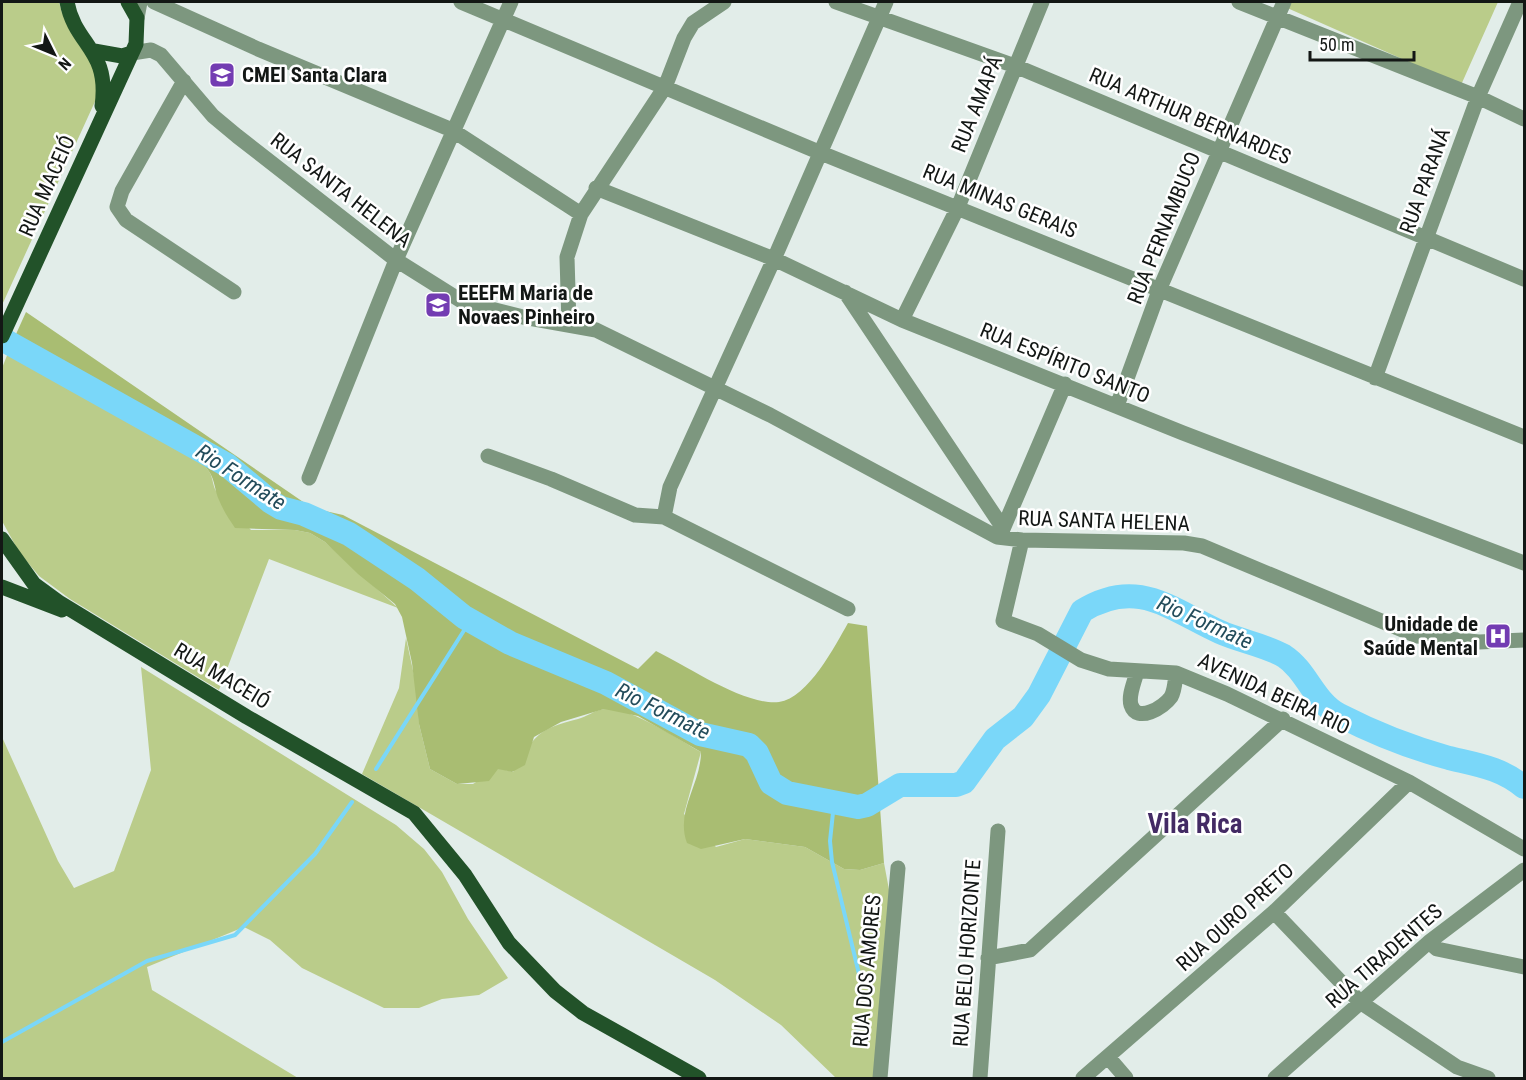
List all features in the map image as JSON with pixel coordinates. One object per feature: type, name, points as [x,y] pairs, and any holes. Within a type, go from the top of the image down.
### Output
[{"type":"main road","points":[[67,2],[70,19],[94,51]]},
{"type":"main road","points":[[128,2],[137,18],[138,33],[132,53]]},
{"type":"main road","name":"RUA SANTA HELENA","points":[[94,51],[115,56],[132,53]]},
{"type":"main road","name":"RUA MACEIÓ","points":[[94,51],[102,68],[105,89],[101,118]]},
{"type":"main road","name":"RUA MACEIÓ","points":[[2,336],[132,53]]},
{"type":"main road","name":"RUA MACEIÓ","points":[[2,539],[34,584],[87,620],[247,717],[336,765],[414,813],[465,875],[509,943],[555,991],[583,1013],[699,1078]]},
{"type":"main road","name":"RUA MACEIÓ","points":[[2,587],[87,620]]},
{"type":"street","points":[[137,18],[140,2]]},
{"type":"street","points":[[154,2],[258,49],[452,130],[581,214]]},
{"type":"street","name":"RUA MINAS GERAIS","points":[[461,2],[821,153],[1160,288],[1524,437]]},
{"type":"street","points":[[309,478],[396,260],[511,2]]},
{"type":"street","points":[[562,323],[567,257],[581,214],[596,188],[665,87],[684,38],[693,23],[724,2]]},
{"type":"street","name":"RUA ARTHUR BERNARDES","points":[[837,2],[883,9],[1425,240],[1524,279]]},
{"type":"street","name":"RUA AMAPÁ","points":[[902,320],[958,207],[1042,2]]},
{"type":"street","points":[[1239,2],[1479,97],[1524,119]]},
{"type":"street","name":"RUA PERNAMBUCO","points":[[1117,406],[1160,288],[1284,2]]},
{"type":"street","name":"RUA PARANÁ","points":[[1376,378],[1479,97],[1521,2]]},
{"type":"street","points":[[664,516],[670,487],[774,259],[883,9]]},
{"type":"street","name":"RUA SANTA HELENA","points":[[132,53],[151,50],[161,55],[213,116],[396,260],[463,302],[523,317],[596,330],[1001,532],[1022,540],[1184,543],[1202,546],[1417,636],[1479,642],[1524,640]]},
{"type":"street","points":[[184,81],[122,191],[117,207],[126,220],[234,292]]},
{"type":"street","name":"RUA ESPÍRITO SANTO","points":[[596,188],[774,259],[902,320],[1117,406],[1524,562]]},
{"type":"street","points":[[845,292],[1001,532]]},
{"type":"street","points":[[1001,532],[1065,384]]},
{"type":"street","points":[[488,456],[551,479],[635,515],[664,516],[848,609]]},
{"type":"street","name":"AVENIDA BEIRA RIO","points":[[1022,540],[1003,621],[1038,634],[1081,660],[1109,669],[1176,673],[1283,719],[1409,782],[1524,849]]},
{"type":"street","points":[[1137,671],[1131,694],[1131,705],[1136,711],[1143,713],[1154,712],[1171,696],[1176,673]]},
{"type":"street","points":[[988,958],[1030,950],[1283,719]]},
{"type":"street","name":"RUA OURO PRETO","points":[[1083,1078],[1274,912],[1409,782]]},
{"type":"street","name":"RUA BELO HORIZONTE","points":[[980,1078],[998,831]]},
{"type":"street","name":"RUA DOS AMORES","points":[[880,1078],[898,868]]},
{"type":"street","name":"RUA TIRADENTES","points":[[1275,1078],[1429,942],[1524,870]]},
{"type":"street","points":[[1274,912],[1360,1002],[1456,1073],[1488,1078]]},
{"type":"street","points":[[1429,942],[1437,949],[1524,967]]},
{"type":"street","points":[[1108,1057],[1126,1078]]},
{"type":"green space","points":[[2,2],[59,2],[62,13],[94,56],[98,95],[2,305]]},
{"type":"green space","points":[[1287,2],[1498,2],[1461,85],[1285,7]]},
{"type":"green space","points":[[26,312],[312,508],[343,515],[638,669],[656,651],[733,692],[765,702],[779,702],[800,691],[820,670],[848,623],[867,626],[884,863],[860,870],[844,869],[805,847],[745,839],[701,849],[687,843],[684,820],[700,764],[701,752],[638,716],[604,709],[561,722],[534,737],[525,765],[512,772],[498,769],[489,781],[457,784],[430,769],[419,724],[412,663],[402,617],[395,604],[358,574],[325,542],[310,533],[295,530],[235,528],[221,504],[210,473],[196,458],[163,436],[132,425],[125,413],[113,401],[97,390],[12,343]]},
{"type":"green space","points":[[12,343],[97,390],[125,413],[132,425],[163,436],[186,450],[210,473],[220,496],[251,530],[295,530],[310,533],[325,542],[398,608],[269,559],[219,690],[70,599],[39,576],[19,552],[2,521],[2,368]]},
{"type":"green space","points":[[406,638],[418,694],[419,724],[430,769],[457,784],[473,784],[498,768],[513,772],[532,742],[545,731],[604,709],[614,709],[639,718],[701,752],[684,814],[716,847],[745,839],[805,847],[844,869],[860,870],[884,863],[896,927],[878,1078],[836,1078],[781,1025],[715,980],[362,774],[399,688]]},
{"type":"green space","points":[[141,667],[396,825],[424,849],[442,872],[468,919],[508,978],[479,995],[442,999],[419,1008],[384,1008],[302,968],[270,940],[244,927],[147,967],[152,990],[298,1078],[2,1078],[2,737],[58,861],[74,888],[114,871],[151,770]]},
{"type":"waterway","name":"Rio Formate","points":[[2,339],[227,465],[281,508],[304,514],[349,534],[417,579],[464,617],[510,643],[606,683],[700,734],[749,745],[757,753],[771,783],[787,793],[858,807],[867,805],[900,785],[956,785],[964,782],[995,739],[1023,717],[1039,695],[1082,611],[1102,601],[1120,597],[1153,600],[1220,632],[1277,652],[1292,662],[1323,702],[1339,715],[1407,745],[1498,771],[1524,787]]},
{"type":"waterway","points":[[376,769],[470,621]]},
{"type":"waterway","points":[[2,1042],[147,961],[235,935],[315,854],[352,802]]},
{"type":"waterway","points":[[834,803],[830,841],[832,862],[859,974]]},
{"type":"place","name":"CMEI Santa Clara","points":[[222,75]]},
{"type":"place","name":"EEEFM Maria de Novaes Pinheiro","points":[[438,305]]},
{"type":"place","name":"Unidade de Saúde Mental","points":[[1498,636]]},
{"type":"district","name":"Vila Rica","points":[[1195,824]]}]
